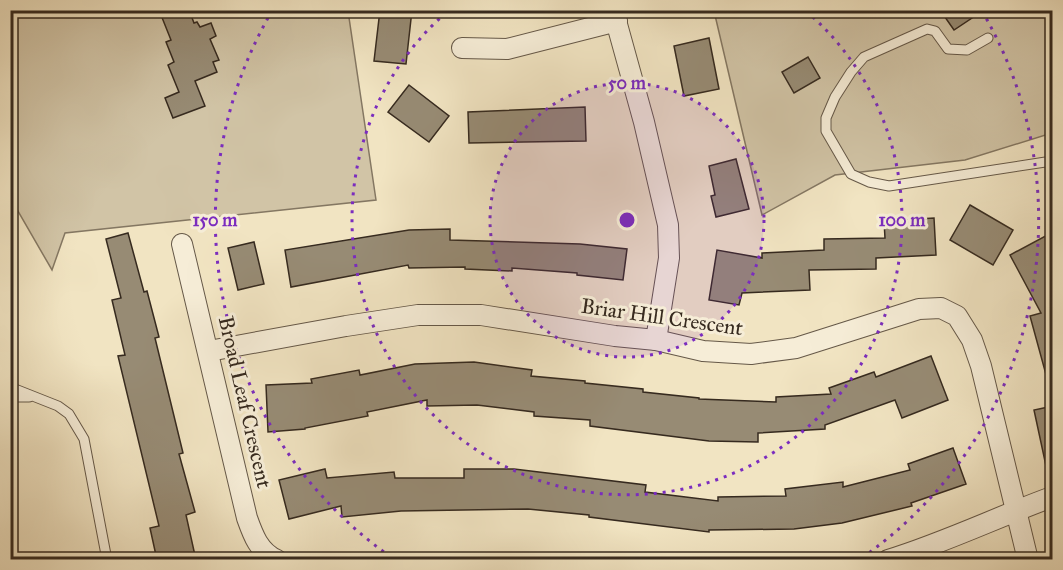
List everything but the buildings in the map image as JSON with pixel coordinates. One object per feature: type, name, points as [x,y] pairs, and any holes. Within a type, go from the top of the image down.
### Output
[{"type":"street","points":[[462,48],[507,49],[615,16],[644,122],[668,225],[669,258],[656,340]]},
{"type":"street","name":"Broad Leaf Crescent","points":[[182,244],[247,518],[255,540],[268,556],[278,560]]},
{"type":"street","name":"Briar Hill Crescent","points":[[209,351],[418,315],[481,315],[615,336],[656,340],[702,351],[751,354],[796,348],[919,309],[941,308],[957,316],[972,340],[981,366],[1028,560]]},
{"type":"street","points":[[888,560],[924,549],[1053,497]]},
{"type":"lane","points":[[988,38],[967,50],[948,49],[935,31],[927,29],[864,57],[835,97],[826,118],[826,130],[840,157],[851,174],[869,182],[889,186],[1053,161]]},
{"type":"lane","points":[[10,387],[58,406],[69,414],[84,439],[107,560]]},
{"type":"lane","points":[[10,397],[35,397]]},
{"type":"shaded area","points":[[10,11],[348,11],[376,200],[65,233],[52,270],[15,206],[11,189]]},
{"type":"shaded area","points":[[714,11],[1052,11],[1052,133],[965,160],[835,175],[762,215]]}]
